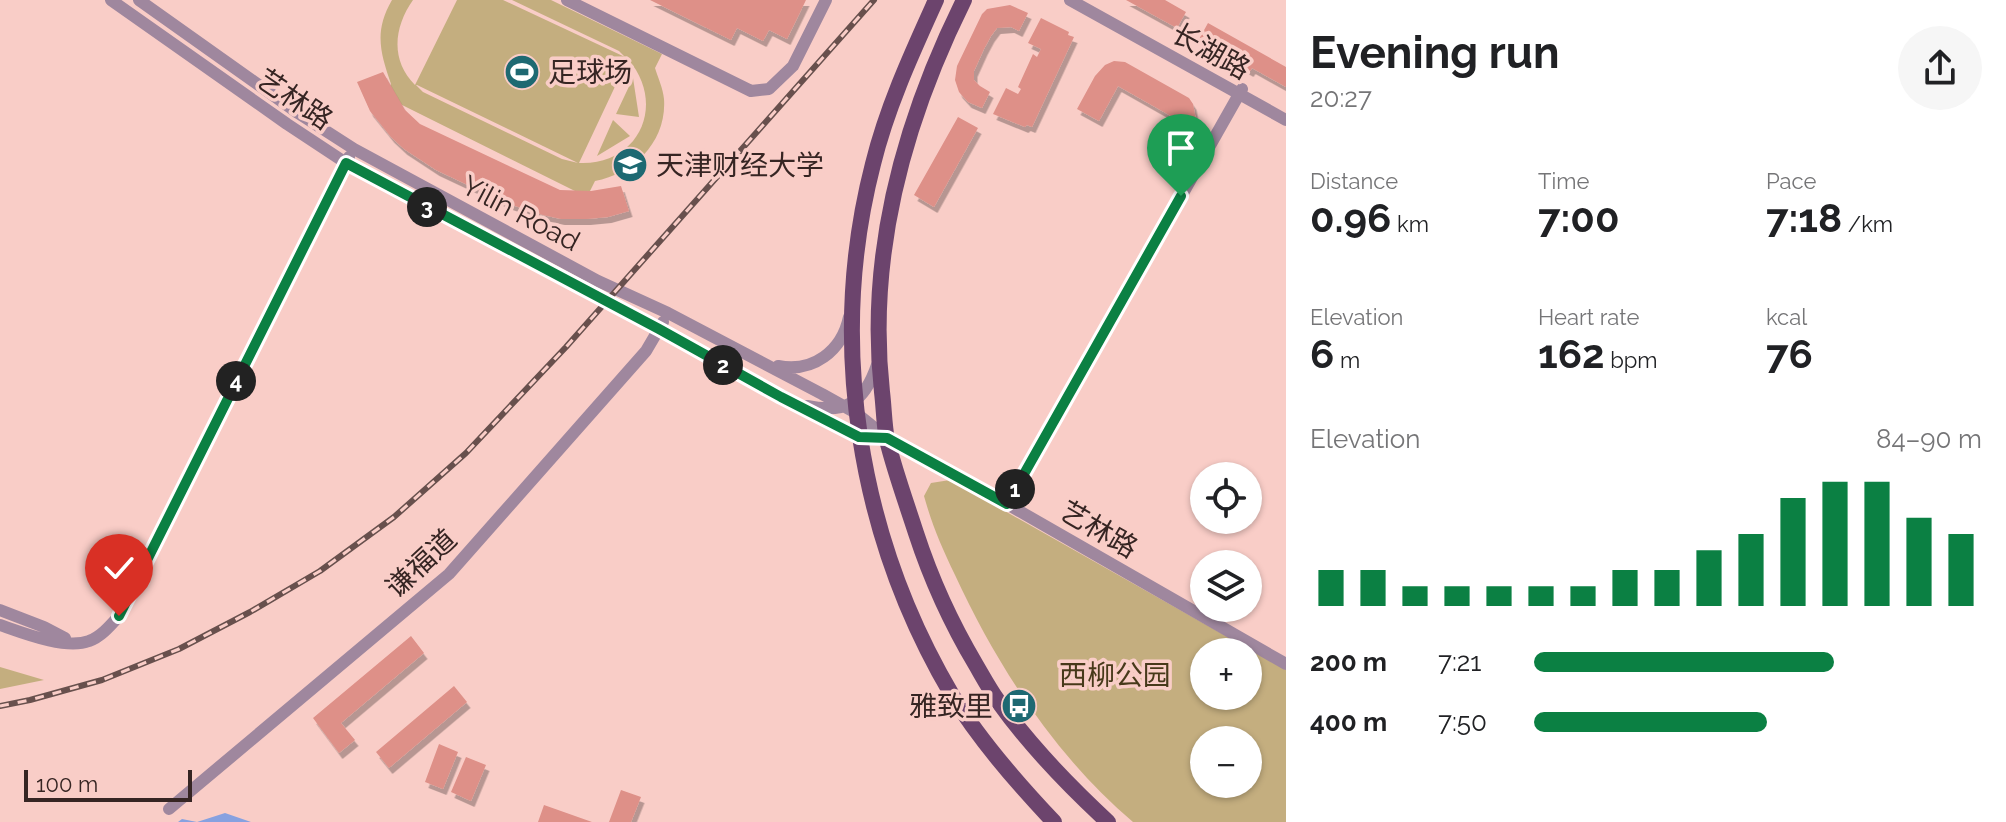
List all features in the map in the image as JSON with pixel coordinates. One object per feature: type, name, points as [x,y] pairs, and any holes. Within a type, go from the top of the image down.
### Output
[{"type":"main road","points":[[936,0],[885,123],[873,161],[860,223],[852,302],[851,407],[885,545],[927,650],[953,697],[1007,771],[1054,822]]},
{"type":"main road","points":[[964,0],[921,97],[897,176],[882,275],[879,362],[887,438],[932,578],[970,655],[995,698],[1018,728],[1108,822]]},
{"type":"street","name":"艺林路","points":[[111,0],[346,163],[859,437],[887,438]]},
{"type":"street","name":"Yilin Road","points":[[139,0],[354,149],[598,281],[668,313],[851,407]]},
{"type":"street","points":[[567,0],[751,91],[769,89],[793,66],[826,0]]},
{"type":"street","name":"长湖路","points":[[1070,0],[1286,113]]},
{"type":"street","name":"长湖路","points":[[1083,0],[1286,120]]},
{"type":"street","points":[[1007,504],[1241,91]]},
{"type":"street","points":[[0,625],[34,638],[75,644],[91,641],[119,616],[354,149]]},
{"type":"street","points":[[759,360],[800,368],[820,359],[837,344],[846,330],[852,302]]},
{"type":"street","name":"谦福道","points":[[169,809],[449,574],[646,351],[668,313]]},
{"type":"street","points":[[781,397],[820,409],[851,407],[868,388],[879,362]]},
{"type":"street","name":"艺林路","points":[[851,407],[887,438],[1286,664]]},
{"type":"street","points":[[0,610],[44,627],[75,644]]},
{"type":"green space","name":"足球场","points":[[392,0],[413,0],[402,21],[398,54],[401,65],[415,85],[457,0],[503,0],[625,57],[619,51],[512,0],[551,0],[662,54],[655,68],[664,99],[660,129],[654,142],[635,163],[595,181],[587,197],[386,97],[391,84],[384,62],[381,32]],"holes":[[[628,59],[640,77],[645,95],[641,129],[631,143],[617,154],[600,161],[579,163]],[[417,85],[578,163],[562,159],[423,92]]]},
{"type":"green space","points":[[633,78],[639,117],[616,114]]},
{"type":"green space","points":[[613,120],[630,136],[597,156]]},
{"type":"green space","name":"西柳公园","points":[[950,480],[1190,616],[1190,622],[1201,622],[1229,638],[1190,638],[1190,710],[1262,710],[1262,656],[1286,670],[1286,822],[1133,822],[1079,769],[1009,676],[955,575],[924,496],[931,483]]},
{"type":"green space","points":[[0,667],[44,680],[0,689]]},
{"type":"water","points":[[225,813],[251,822],[197,822]]},
{"type":"building","points":[[650,0],[806,0],[787,39],[769,30],[763,41],[737,28],[731,40]]},
{"type":"building","points":[[1126,0],[1165,0],[1186,12],[1177,28]]},
{"type":"building","points":[[1010,5],[1028,13],[1019,31],[1011,27],[997,28],[984,49],[974,71],[974,80],[990,92],[982,108],[968,102],[959,92],[955,80],[957,66],[982,14],[987,9]]},
{"type":"building","points":[[1041,18],[1074,37],[1032,127],[1025,127],[993,114],[1006,88],[1018,94],[1021,89],[1018,87],[1033,54],[1037,57],[1041,49],[1028,43]]},
{"type":"building","points":[[1208,23],[1286,67],[1286,87],[1252,68],[1250,71],[1198,41]]},
{"type":"building","points":[[1114,61],[1125,62],[1189,98],[1193,104],[1196,120],[1171,163],[1151,150],[1171,116],[1118,86],[1099,121],[1077,109],[1095,76],[1105,65]]},
{"type":"building","points":[[383,72],[405,110],[420,124],[560,190],[591,191],[621,186],[629,211],[608,217],[561,219],[506,203],[436,170],[404,149],[370,111],[357,82]]},
{"type":"building","points":[[958,117],[978,128],[934,207],[914,195]]},
{"type":"building","points":[[411,636],[424,653],[341,723],[355,740],[339,753],[313,718]]},
{"type":"building","points":[[454,686],[467,702],[389,768],[376,752]]},
{"type":"building","points":[[439,744],[458,752],[443,789],[425,782]]},
{"type":"building","points":[[466,757],[486,765],[471,801],[451,792]]},
{"type":"building","points":[[621,790],[641,797],[631,822],[609,822]]},
{"type":"building","points":[[544,805],[592,822],[538,822]]},
{"type":"railway","points":[[0,706],[102,680],[179,649],[320,571],[394,517],[466,453],[566,347],[874,0]]},
{"type":"place","name":"足球场","points":[[522,72]]},
{"type":"place","name":"天津财经大学","points":[[630,165]]},
{"type":"place","name":"雅致里","points":[[1019,706]]},
{"type":"route","points":[[119,616],[346,163],[781,397],[859,437],[887,438],[1007,504],[1181,196]]}]
